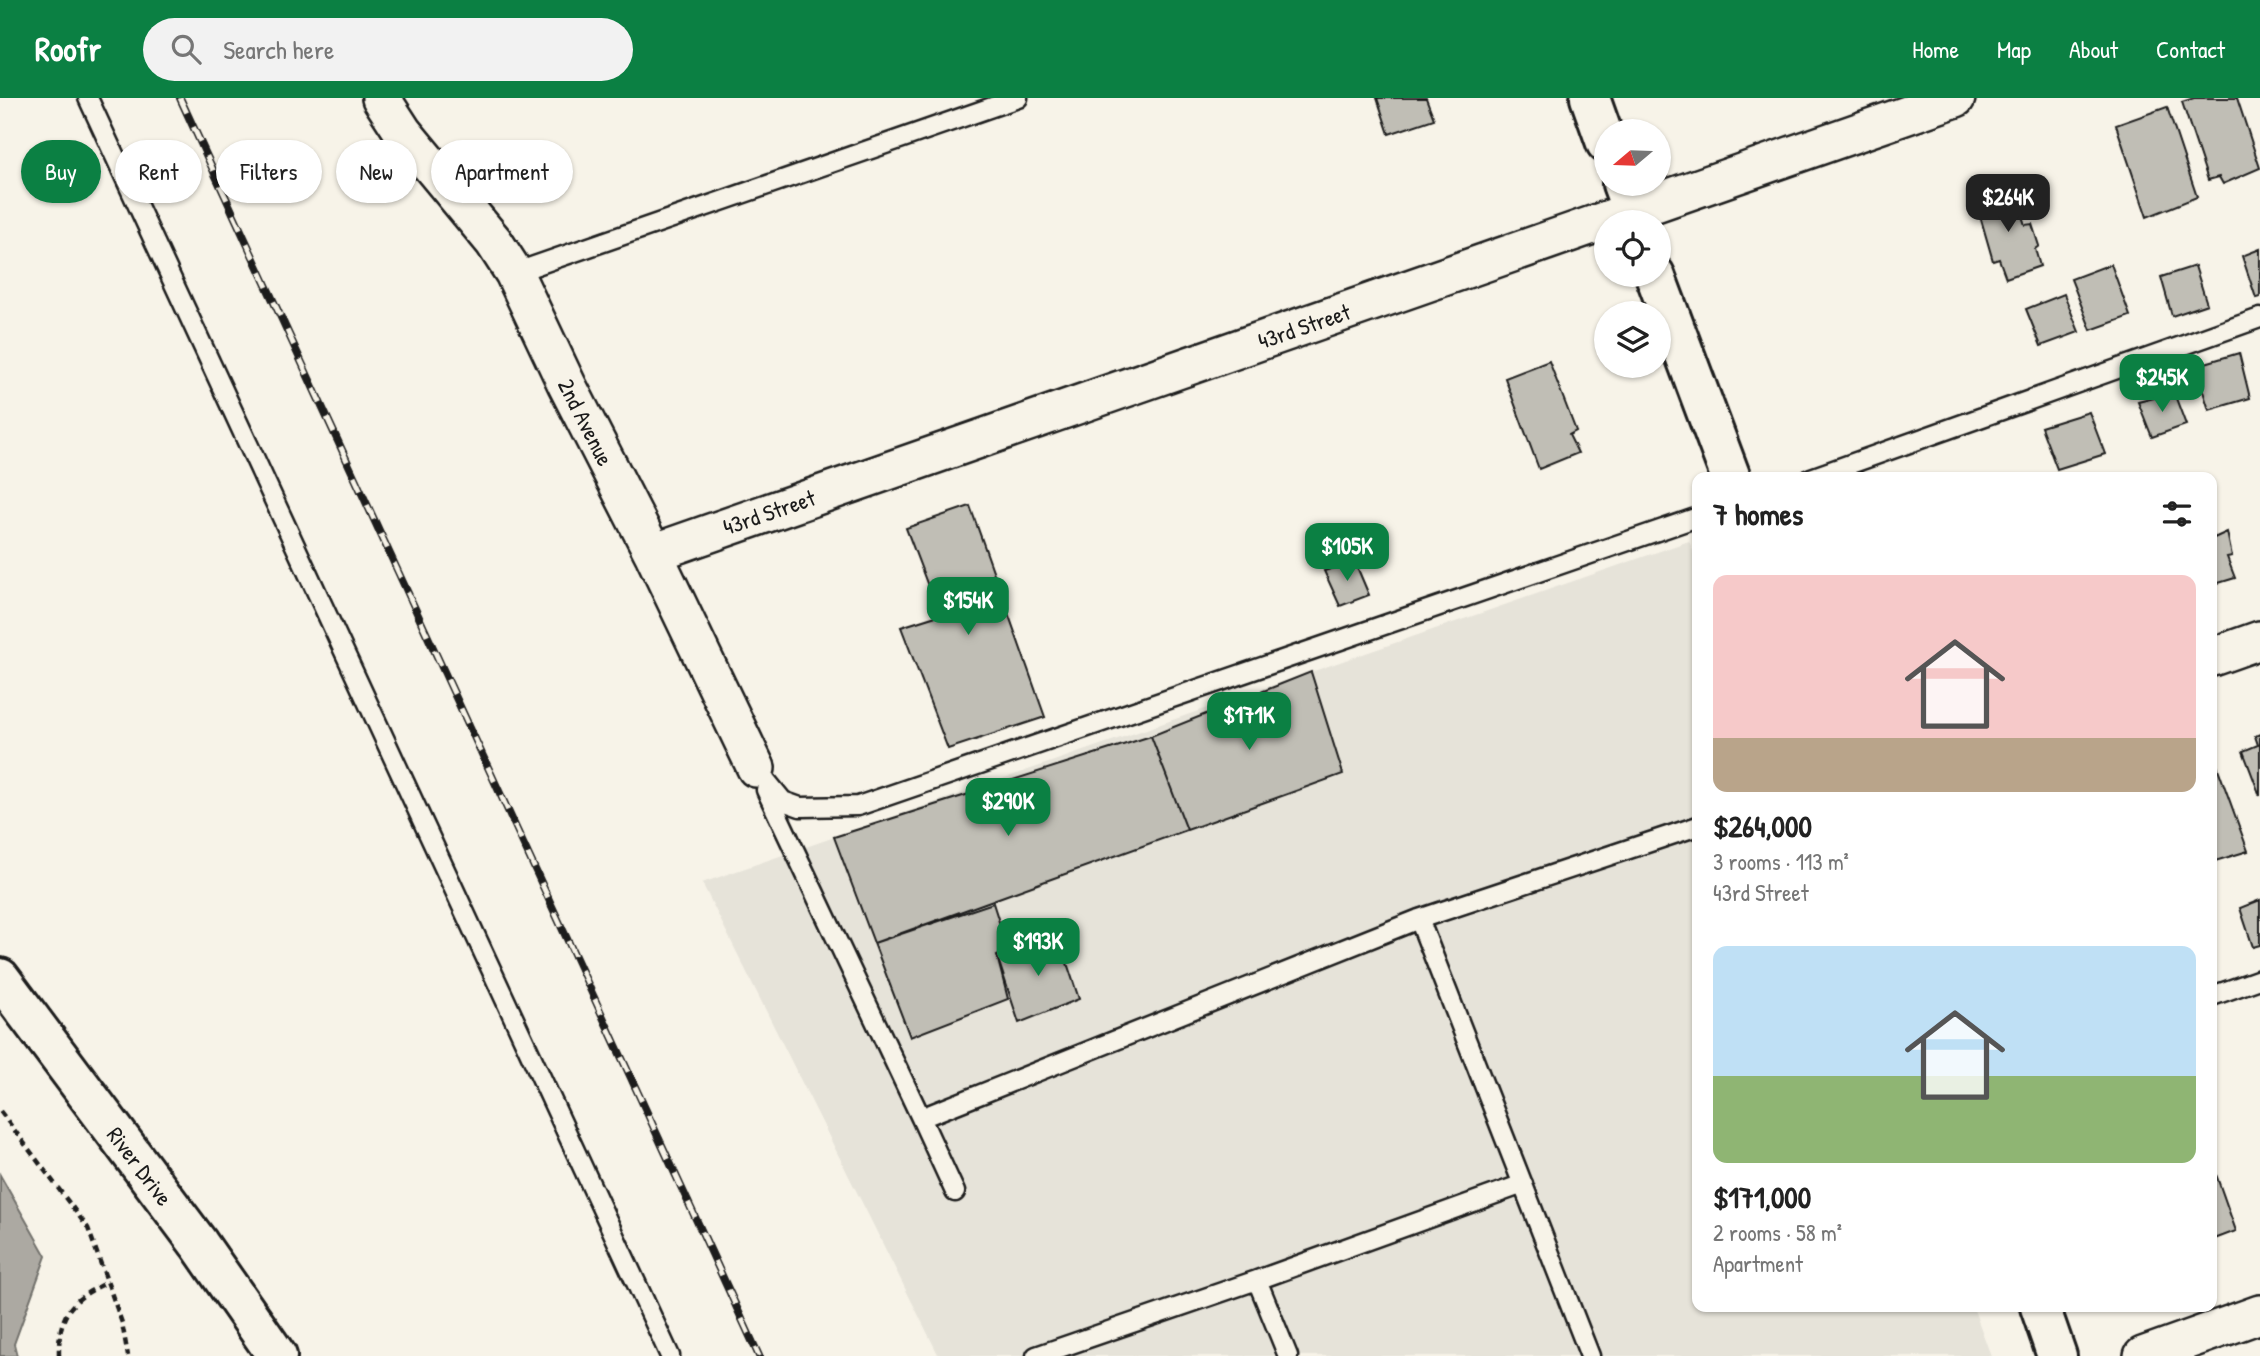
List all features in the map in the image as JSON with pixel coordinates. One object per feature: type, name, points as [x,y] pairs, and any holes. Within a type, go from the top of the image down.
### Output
[{"type":"street","name":"2nd Avenue","points":[[381,98],[403,132],[494,242],[514,273],[567,386],[653,553],[755,768]]},
{"type":"street","points":[[1590,98],[1597,119]]},
{"type":"street","name":"43rd Street","points":[[653,553],[1630,206],[1956,98]]},
{"type":"street","points":[[1660,287],[1729,472]]},
{"type":"street","points":[[2217,655],[2260,640]]},
{"type":"street","name":"River Drive","points":[[0,978],[199,1244],[277,1356]]},
{"type":"street","points":[[2042,1312],[2057,1356]]},
{"type":"street","points":[[2143,1356],[2260,1314]]},
{"type":"lane","points":[[88,98],[670,1356]]},
{"type":"lane","points":[[514,273],[1018,98]]},
{"type":"lane","points":[[1828,472],[2260,318]]},
{"type":"lane","points":[[755,768],[783,801],[800,807],[858,806],[1692,519]]},
{"type":"lane","points":[[755,768],[955,1192]]},
{"type":"lane","points":[[921,1118],[1419,919],[1692,828]]},
{"type":"lane","points":[[1419,919],[1590,1356]]},
{"type":"lane","points":[[2217,994],[2260,979]]},
{"type":"lane","points":[[1031,1352],[1257,1280],[1524,1184]]},
{"type":"lane","points":[[1257,1280],[1288,1356]]},
{"type":"path","points":[[0,1111],[88,1228],[122,1323],[128,1356]]},
{"type":"path","points":[[59,1356],[58,1333],[67,1310],[83,1293],[107,1282]]},
{"type":"shaded area","points":[[1689,541],[1692,548],[1692,1312],[1975,1312],[1991,1356],[939,1356],[702,883]]},
{"type":"shaded area","points":[[0,1175],[46,1256],[14,1344],[17,1356],[0,1356]]},
{"type":"building","points":[[1377,98],[1426,98],[1434,119],[1389,134]]},
{"type":"building","points":[[2194,98],[2237,98],[2260,168],[2223,184],[2219,177],[2208,180],[2182,102]]},
{"type":"building","points":[[2167,107],[2197,197],[2147,217],[2116,125]]},
{"type":"building","points":[[2009,188],[2012,201],[2017,201],[2025,225],[2032,224],[2039,246],[2035,249],[2040,266],[2006,278],[1999,259],[1993,261],[1976,202]]},
{"type":"building","points":[[2260,249],[2260,297],[2256,298],[2242,256]]},
{"type":"building","points":[[2111,264],[2130,316],[2091,330],[2071,279]]},
{"type":"building","points":[[2195,266],[2207,304],[2172,316],[2161,277]]},
{"type":"building","points":[[2064,294],[2079,332],[2041,346],[2026,309]]},
{"type":"building","points":[[2239,353],[2250,398],[2209,410],[2195,366]]},
{"type":"building","points":[[1549,361],[1576,431],[1569,435],[1578,453],[1539,469],[1505,378]]},
{"type":"building","points":[[2174,393],[2186,425],[2152,437],[2138,402]]},
{"type":"building","points":[[2089,412],[2105,454],[2057,469],[2041,427]]},
{"type":"building","points":[[970,506],[1045,717],[948,749],[901,627],[939,615],[906,528]]},
{"type":"building","points":[[2227,532],[2232,556],[2227,557],[2235,578],[2217,583],[2217,537]]},
{"type":"building","points":[[1355,562],[1369,595],[1340,606],[1324,571]]},
{"type":"building","points":[[1311,672],[1343,774],[1187,830],[1151,736]]},
{"type":"building","points":[[2260,734],[2260,796],[2243,751],[2258,745],[2255,736]]},
{"type":"building","points":[[1151,736],[1187,830],[874,943],[834,837]]},
{"type":"building","points":[[2217,766],[2248,851],[2217,860]]},
{"type":"building","points":[[2260,900],[2260,945],[2253,947],[2240,908]]},
{"type":"building","points":[[993,903],[1008,950],[997,956],[1008,999],[910,1037],[874,943]]},
{"type":"building","points":[[1057,933],[1079,999],[1019,1023],[997,956]]},
{"type":"building","points":[[2217,1177],[2236,1231],[2217,1238]]},
{"type":"railway","points":[[180,98],[759,1356]]}]
